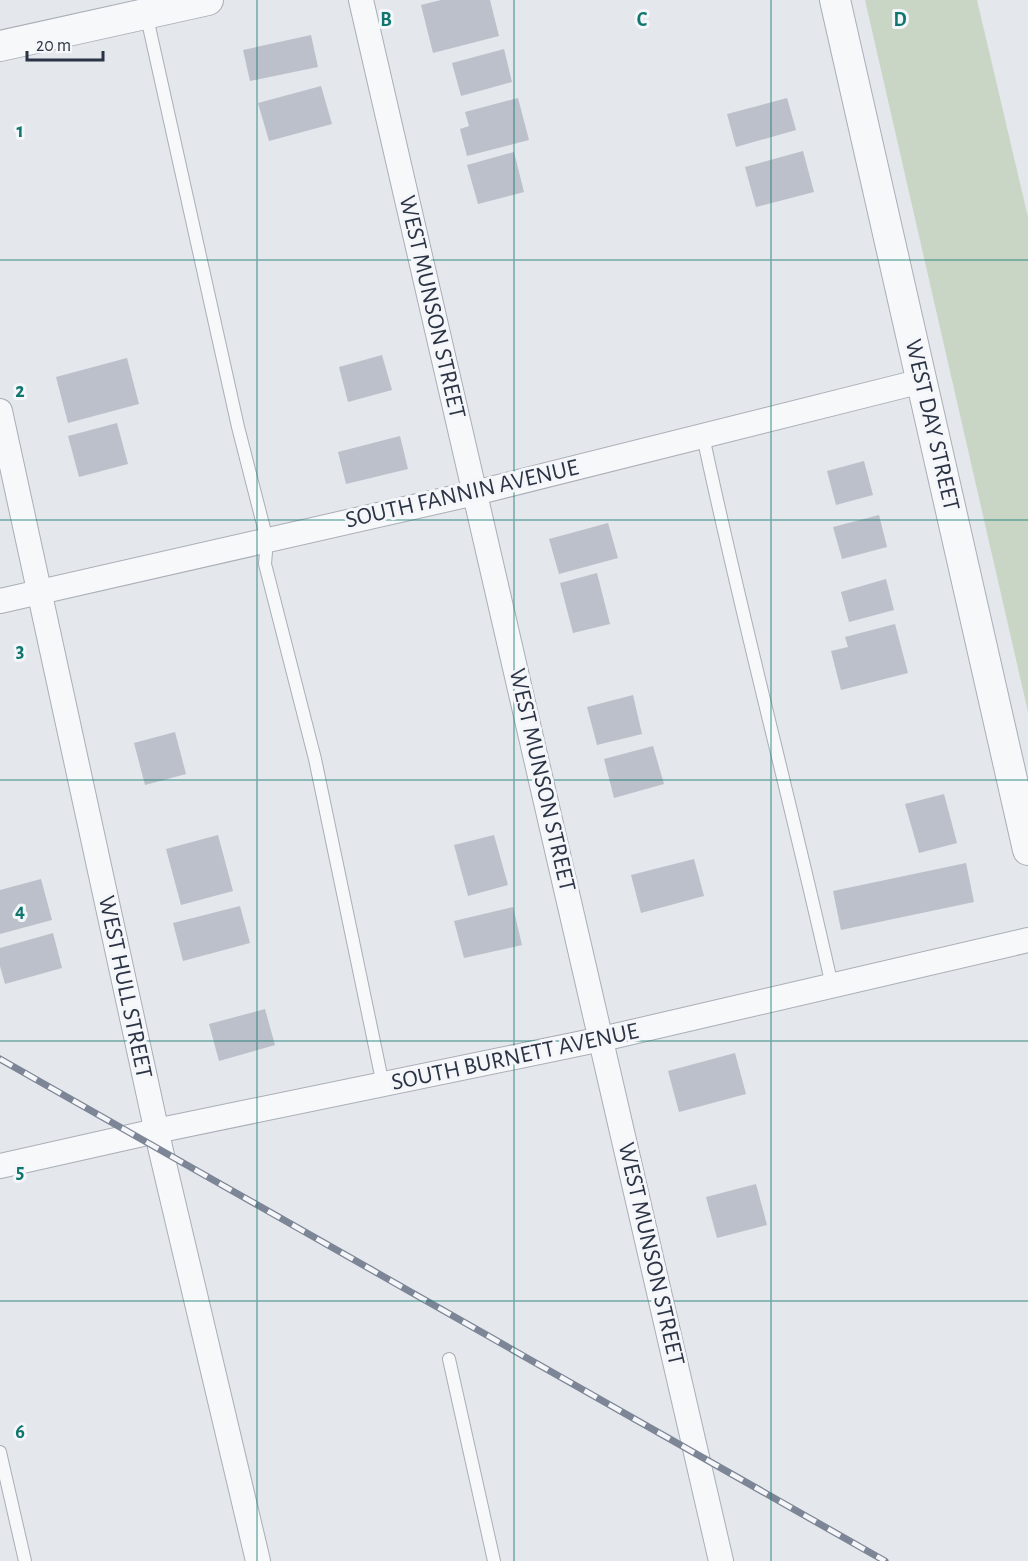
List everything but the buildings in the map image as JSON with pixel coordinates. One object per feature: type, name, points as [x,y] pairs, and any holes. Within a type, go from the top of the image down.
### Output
[{"type":"street","points":[[0,46],[145,7],[208,0]]},
{"type":"street","name":"WEST MUNSON STREET","points":[[362,0],[721,1561]]},
{"type":"street","name":"WEST DAY STREET","points":[[835,0],[1028,850]]},
{"type":"street","name":"SOUTH FANNIN AVENUE","points":[[0,601],[475,493],[922,381]]},
{"type":"street","name":"WEST HULL STREET","points":[[0,411],[156,1131],[258,1561]]},
{"type":"street","name":"SOUTH BURNETT AVENUE","points":[[0,1166],[156,1131],[602,1040],[1028,940]]},
{"type":"lane","points":[[145,7],[238,427],[267,540],[265,564],[315,759],[383,1084]]},
{"type":"lane","points":[[703,436],[725,543],[832,986]]},
{"type":"lane","points":[[449,1359],[494,1561]]},
{"type":"lane","points":[[0,1452],[25,1561]]},
{"type":"green space","points":[[865,0],[977,0],[1028,217],[1028,712]]},
{"type":"railway","points":[[0,1059],[885,1561]]}]
